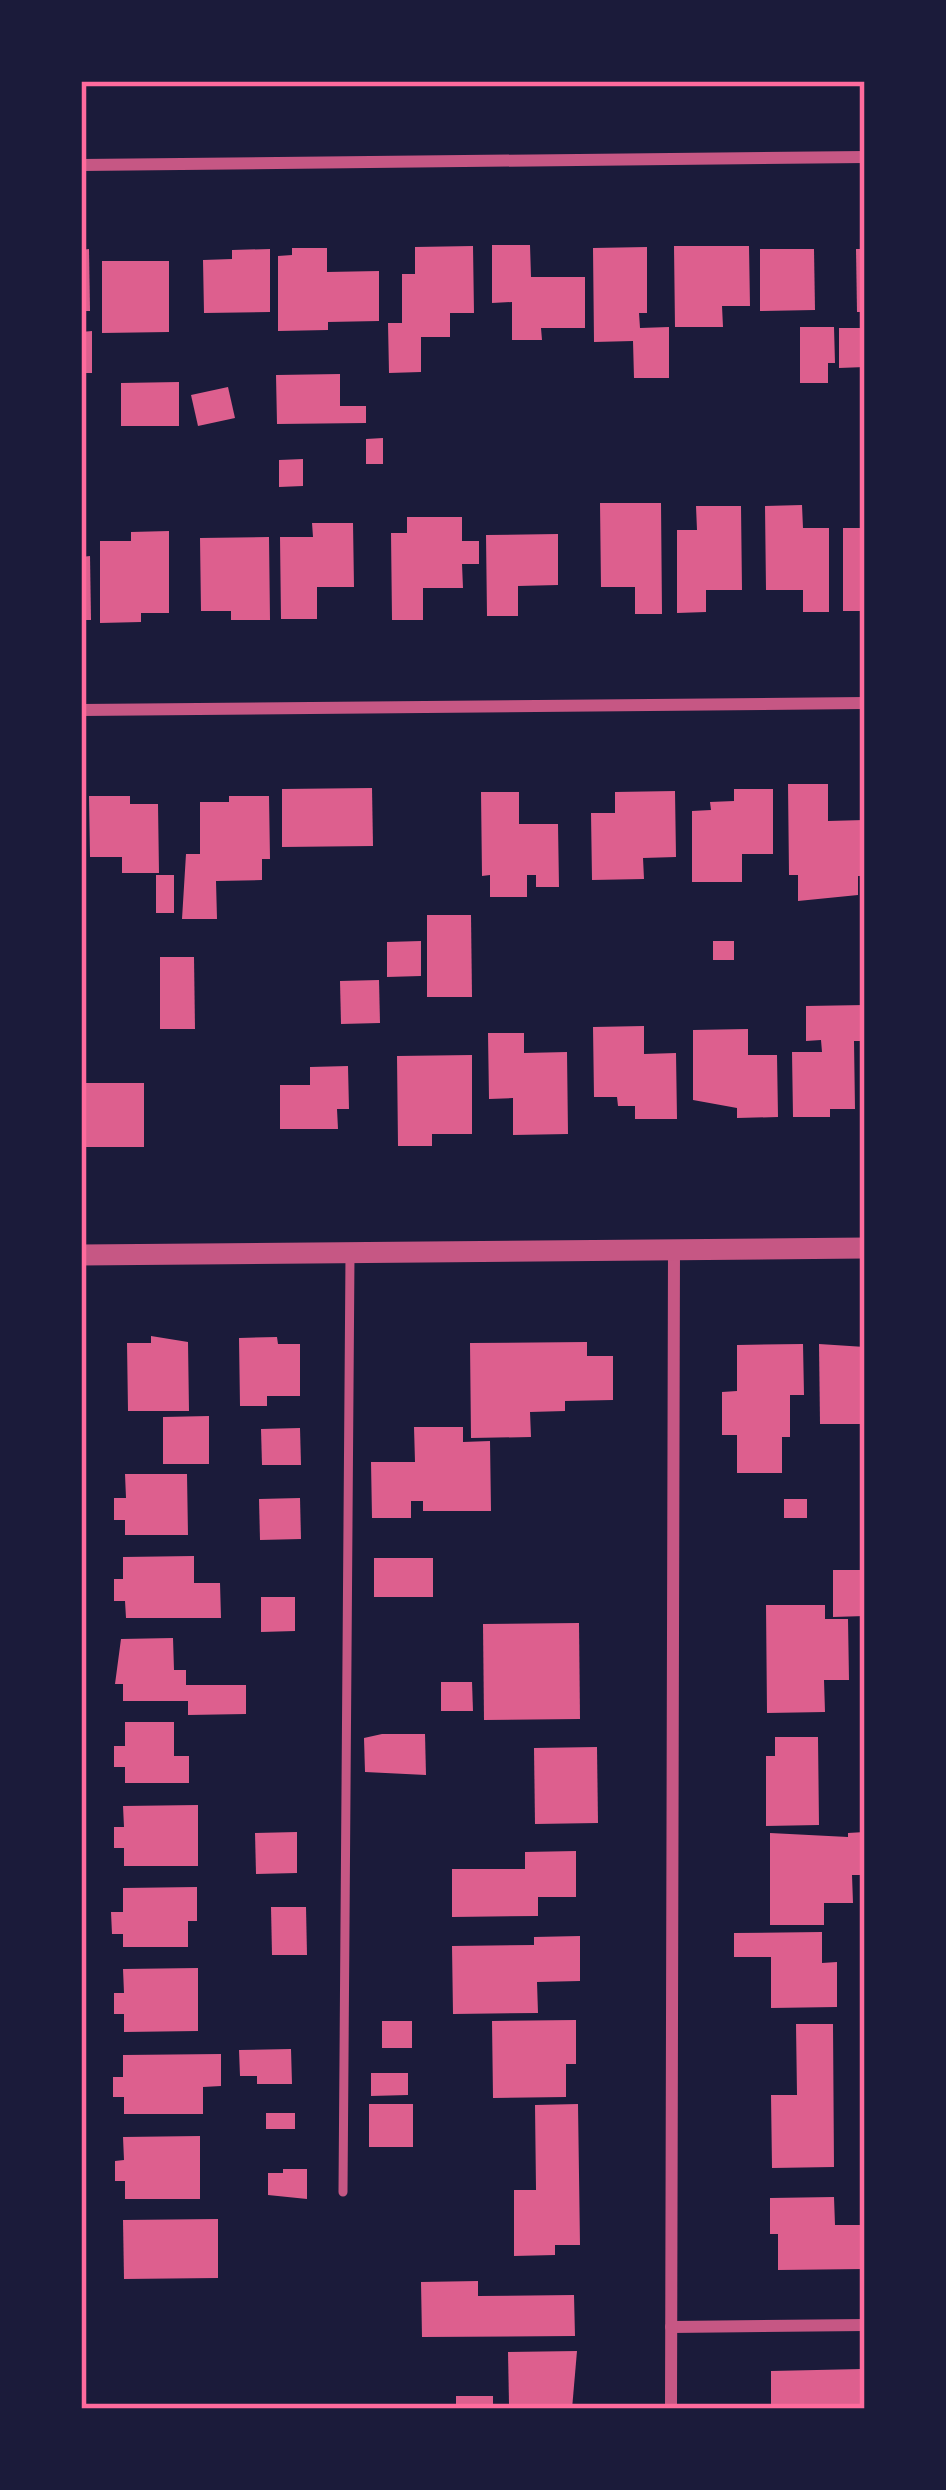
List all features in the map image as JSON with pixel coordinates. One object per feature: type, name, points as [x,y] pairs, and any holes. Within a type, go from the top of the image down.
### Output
[{"type":"street","points":[[81,165],[865,157]]},
{"type":"street","points":[[81,710],[865,703]]},
{"type":"street","points":[[81,1255],[865,1248]]},
{"type":"street","points":[[671,2409],[674,1250]]},
{"type":"street","points":[[671,2326],[865,2325]]},
{"type":"lane","points":[[343,2192],[350,1251]]},
{"type":"building","points":[[492,245],[530,245],[531,277],[585,277],[585,328],[541,328],[542,340],[512,340],[512,302],[492,303]]},
{"type":"building","points":[[473,246],[474,313],[450,313],[450,337],[421,337],[421,372],[389,373],[388,323],[402,323],[402,274],[415,274],[415,247]]},
{"type":"building","points":[[674,246],[749,246],[750,306],[722,306],[723,327],[675,327]]},
{"type":"building","points":[[647,247],[647,313],[639,313],[640,328],[669,327],[669,378],[634,378],[633,341],[594,342],[593,248]]},
{"type":"building","points":[[292,248],[327,248],[327,272],[379,271],[379,321],[328,322],[328,330],[278,331],[278,256],[292,255]]},
{"type":"building","points":[[89,249],[90,311],[81,311],[81,250]]},
{"type":"building","points":[[270,249],[270,312],[204,313],[203,260],[232,259],[232,250]]},
{"type":"building","points":[[760,249],[814,249],[815,310],[760,311]]},
{"type":"building","points":[[856,249],[865,249],[865,312],[857,312]]},
{"type":"building","points":[[102,261],[169,261],[169,332],[102,333]]},
{"type":"building","points":[[800,327],[834,327],[835,363],[828,363],[828,383],[800,383]]},
{"type":"building","points":[[839,328],[865,328],[865,367],[839,368]]},
{"type":"building","points":[[92,331],[92,373],[81,373],[81,332]]},
{"type":"building","points":[[340,374],[340,406],[366,406],[366,423],[277,424],[276,375]]},
{"type":"building","points":[[179,382],[179,426],[121,426],[121,383]]},
{"type":"building","points":[[228,387],[235,418],[198,426],[191,395]]},
{"type":"building","points":[[383,438],[383,464],[366,464],[366,439]]},
{"type":"building","points":[[303,459],[303,486],[279,487],[279,460]]},
{"type":"building","points":[[600,503],[661,503],[662,614],[635,614],[635,587],[601,587]]},
{"type":"building","points":[[802,505],[803,528],[829,528],[829,612],[803,612],[803,590],[766,590],[765,506]]},
{"type":"building","points":[[696,506],[741,506],[742,590],[706,590],[706,612],[677,613],[677,530],[697,530]]},
{"type":"building","points":[[407,517],[462,517],[462,541],[479,541],[479,564],[462,564],[463,588],[423,588],[423,620],[392,620],[391,533],[407,533]]},
{"type":"building","points":[[312,523],[353,523],[354,587],[317,587],[317,619],[281,619],[280,537],[313,537]]},
{"type":"building","points":[[843,528],[865,528],[865,611],[843,611]]},
{"type":"building","points":[[169,531],[169,613],[141,613],[141,622],[100,623],[100,541],[131,541],[131,532]]},
{"type":"building","points":[[558,534],[558,585],[518,586],[518,616],[487,616],[486,535]]},
{"type":"building","points":[[269,537],[270,620],[231,620],[231,611],[201,611],[200,538]]},
{"type":"building","points":[[90,556],[91,620],[81,620],[81,557]]},
{"type":"building","points":[[788,784],[828,784],[828,821],[864,820],[864,876],[858,876],[858,895],[798,901],[798,875],[789,875]]},
{"type":"building","points":[[372,788],[373,846],[282,847],[282,789]]},
{"type":"building","points":[[734,789],[773,789],[773,854],[742,854],[742,882],[692,882],[692,811],[711,810],[710,802],[734,801]]},
{"type":"building","points":[[675,791],[676,857],[643,858],[644,879],[592,880],[591,813],[615,813],[615,792]]},
{"type":"building","points":[[481,792],[519,792],[519,824],[558,824],[559,887],[536,887],[536,875],[527,875],[527,897],[490,897],[490,875],[482,876]]},
{"type":"building","points":[[89,796],[130,796],[130,804],[158,804],[159,873],[122,873],[122,857],[90,857]]},
{"type":"building","points":[[229,796],[269,796],[270,859],[262,859],[262,880],[216,881],[217,919],[182,919],[186,854],[200,854],[200,802],[229,802]]},
{"type":"building","points":[[156,875],[174,875],[174,913],[156,913]]},
{"type":"building","points":[[427,915],[471,915],[472,997],[427,997]]},
{"type":"building","points":[[421,941],[421,976],[387,977],[387,942]]},
{"type":"building","points":[[713,941],[734,941],[734,960],[713,960]]},
{"type":"building","points":[[160,957],[194,957],[195,1029],[160,1029]]},
{"type":"building","points":[[379,980],[380,1023],[341,1024],[340,981]]},
{"type":"building","points":[[865,1005],[865,1041],[854,1041],[855,1109],[830,1109],[830,1117],[793,1117],[792,1052],[822,1052],[821,1040],[806,1041],[806,1006]]},
{"type":"building","points":[[644,1026],[644,1054],[676,1053],[677,1119],[635,1119],[635,1106],[618,1106],[617,1097],[594,1097],[593,1027]]},
{"type":"building","points":[[748,1029],[748,1055],[777,1055],[778,1117],[737,1118],[737,1108],[693,1100],[693,1030]]},
{"type":"building","points":[[488,1033],[524,1033],[524,1053],[567,1052],[568,1134],[513,1135],[513,1098],[489,1099]]},
{"type":"building","points":[[472,1055],[472,1134],[432,1134],[432,1146],[398,1146],[397,1056]]},
{"type":"building","points":[[348,1066],[349,1109],[337,1109],[338,1129],[280,1129],[280,1085],[310,1085],[310,1067]]},
{"type":"building","points":[[81,1083],[144,1083],[144,1147],[86,1147]]},
{"type":"building","points":[[151,1336],[188,1342],[189,1411],[128,1411],[127,1343],[151,1343]]},
{"type":"building","points":[[277,1337],[278,1344],[300,1344],[300,1396],[267,1396],[267,1406],[240,1406],[239,1338]]},
{"type":"building","points":[[587,1342],[587,1356],[613,1356],[613,1400],[565,1401],[565,1411],[530,1412],[531,1437],[471,1438],[470,1343]]},
{"type":"building","points":[[803,1344],[804,1395],[790,1395],[790,1437],[782,1437],[782,1473],[737,1473],[737,1435],[722,1435],[722,1392],[737,1391],[737,1345]]},
{"type":"building","points":[[819,1344],[865,1347],[865,1424],[820,1424]]},
{"type":"building","points":[[209,1416],[209,1464],[163,1464],[163,1417]]},
{"type":"building","points":[[414,1427],[463,1427],[463,1442],[490,1441],[491,1511],[423,1511],[423,1501],[411,1501],[411,1518],[372,1518],[371,1462],[415,1462]]},
{"type":"building","points":[[300,1428],[301,1465],[262,1465],[261,1429]]},
{"type":"building","points":[[125,1474],[187,1474],[188,1535],[125,1535],[125,1520],[114,1520],[114,1498],[126,1498]]},
{"type":"building","points":[[300,1498],[301,1539],[260,1540],[259,1499]]},
{"type":"building","points":[[784,1499],[807,1499],[807,1518],[784,1518]]},
{"type":"building","points":[[194,1556],[194,1583],[220,1583],[221,1618],[126,1618],[125,1601],[114,1601],[114,1579],[123,1579],[123,1557]]},
{"type":"building","points":[[374,1558],[433,1558],[433,1597],[374,1597]]},
{"type":"building","points":[[833,1570],[865,1570],[865,1616],[833,1617]]},
{"type":"building","points":[[261,1597],[295,1597],[295,1631],[261,1632]]},
{"type":"building","points":[[766,1605],[825,1605],[825,1619],[848,1619],[849,1680],[824,1680],[825,1712],[767,1713]]},
{"type":"building","points":[[579,1623],[580,1719],[484,1720],[483,1624]]},
{"type":"building","points":[[173,1638],[174,1670],[186,1670],[186,1685],[246,1685],[246,1714],[188,1715],[188,1701],[123,1701],[123,1684],[115,1684],[121,1639]]},
{"type":"building","points":[[441,1682],[472,1682],[473,1711],[441,1711]]},
{"type":"building","points":[[125,1722],[174,1722],[174,1756],[189,1756],[189,1783],[125,1783],[125,1767],[114,1767],[114,1746],[125,1746]]},
{"type":"building","points":[[425,1734],[426,1775],[365,1772],[364,1738]]},
{"type":"building","points":[[775,1737],[818,1737],[819,1825],[766,1826],[766,1756],[775,1756]]},
{"type":"building","points":[[597,1747],[598,1823],[535,1824],[534,1748]]},
{"type":"building","points":[[198,1805],[198,1866],[124,1866],[124,1848],[114,1848],[114,1827],[124,1827],[123,1806]]},
{"type":"building","points":[[297,1832],[297,1873],[256,1874],[255,1833]]},
{"type":"building","points":[[865,1832],[865,1875],[852,1875],[853,1903],[824,1903],[824,1925],[770,1925],[770,1833],[848,1837],[848,1833]]},
{"type":"building","points":[[576,1851],[576,1897],[538,1897],[538,1916],[452,1917],[452,1869],[525,1869],[525,1852]]},
{"type":"building","points":[[197,1887],[197,1921],[188,1921],[188,1947],[123,1947],[123,1934],[112,1934],[111,1912],[123,1912],[123,1888]]},
{"type":"building","points":[[271,1907],[306,1907],[307,1955],[272,1955]]},
{"type":"building","points":[[822,1932],[822,1963],[837,1962],[837,2007],[771,2008],[771,1957],[734,1957],[734,1933]]},
{"type":"building","points":[[580,1936],[580,1981],[537,1982],[538,2013],[453,2014],[452,1946],[534,1945],[534,1937]]},
{"type":"building","points":[[198,1968],[198,2031],[124,2032],[124,2014],[114,2014],[114,1993],[124,1993],[123,1969]]},
{"type":"building","points":[[576,2020],[576,2064],[566,2064],[566,2097],[493,2098],[492,2021]]},
{"type":"building","points":[[382,2021],[412,2021],[412,2048],[382,2048]]},
{"type":"building","points":[[796,2024],[833,2024],[834,2167],[772,2168],[771,2095],[797,2095]]},
{"type":"building","points":[[291,2049],[292,2084],[257,2084],[257,2076],[240,2076],[239,2050]]},
{"type":"building","points":[[221,2054],[221,2086],[203,2087],[203,2114],[124,2114],[124,2097],[113,2097],[113,2077],[123,2077],[123,2055]]},
{"type":"building","points":[[371,2073],[408,2073],[408,2095],[371,2096]]},
{"type":"building","points":[[369,2104],[413,2104],[413,2147],[369,2147]]},
{"type":"building","points":[[578,2104],[580,2245],[555,2245],[555,2255],[514,2256],[514,2190],[536,2190],[535,2105]]},
{"type":"building","points":[[266,2113],[295,2113],[295,2129],[266,2129]]},
{"type":"building","points":[[200,2136],[200,2199],[125,2199],[125,2181],[115,2181],[115,2161],[124,2160],[123,2137]]},
{"type":"building","points":[[283,2169],[307,2169],[307,2199],[268,2195],[268,2173],[283,2173]]},
{"type":"building","points":[[834,2197],[835,2225],[865,2225],[865,2269],[778,2270],[778,2234],[770,2234],[770,2198]]},
{"type":"building","points":[[218,2219],[218,2278],[124,2279],[123,2220]]},
{"type":"building","points":[[478,2281],[478,2296],[574,2295],[575,2336],[422,2337],[421,2282]]},
{"type":"building","points":[[577,2351],[572,2409],[509,2404],[508,2352]]},
{"type":"building","points":[[862,2369],[865,2409],[771,2409],[771,2371]]},
{"type":"building","points":[[456,2396],[493,2396],[493,2409],[456,2409]]}]
